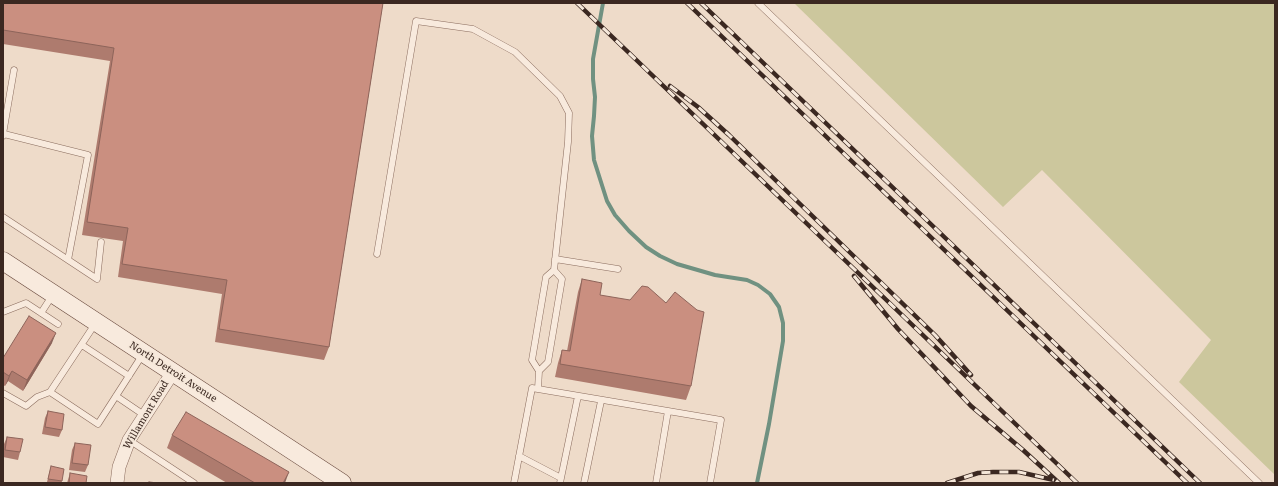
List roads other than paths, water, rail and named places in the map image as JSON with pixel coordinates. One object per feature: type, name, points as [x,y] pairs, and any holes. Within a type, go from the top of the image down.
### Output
[{"type":"main road","name":"North Detroit Avenue","points":[[3,261],[173,372],[322,478],[342,483]]},
{"type":"street","name":"Willamont Road","points":[[117,483],[119,467],[129,440],[173,372]]},
{"type":"lane","points":[[758,3],[1259,483]]},
{"type":"lane","points":[[377,254],[416,21],[473,29],[516,52],[560,96],[569,113],[568,142],[554,270],[546,277],[532,360],[539,371],[538,389]]},
{"type":"lane","points":[[14,70],[3,134],[88,155],[68,260]]},
{"type":"lane","points":[[3,217],[96,279],[102,242]]},
{"type":"lane","points":[[555,259],[618,269]]},
{"type":"lane","points":[[539,371],[548,362],[562,284],[562,279],[554,270]]},
{"type":"lane","points":[[41,313],[53,295]]},
{"type":"lane","points":[[3,312],[26,303],[58,324]]},
{"type":"lane","points":[[3,393],[26,406],[37,397],[50,392],[96,322]]},
{"type":"lane","points":[[82,345],[129,376]]},
{"type":"lane","points":[[50,392],[98,424],[144,353]]},
{"type":"lane","points":[[514,483],[532,388],[601,401],[721,420],[710,483]]},
{"type":"lane","points":[[116,396],[144,415]]},
{"type":"lane","points":[[519,456],[561,481],[578,396]]},
{"type":"lane","points":[[584,483],[601,401]]},
{"type":"lane","points":[[656,483],[668,411]]},
{"type":"lane","points":[[129,440],[194,483]]},
{"type":"waterway","points":[[603,3],[593,59],[595,97],[592,136],[594,160],[607,201],[615,215],[646,247],[660,256],[677,264],[715,275],[747,280],[758,285],[770,294],[779,307],[783,323],[783,341],[757,483]]},
{"type":"railway","points":[[577,3],[1077,483]]},
{"type":"railway","points":[[687,3],[1187,483]]},
{"type":"railway","points":[[701,3],[1200,483]]},
{"type":"railway","points":[[670,86],[698,107],[729,135],[935,335],[971,375]]},
{"type":"railway","points":[[854,276],[898,329],[971,406],[1059,483]]},
{"type":"railway","points":[[947,483],[978,473],[993,472],[1019,472],[1054,480]]}]
